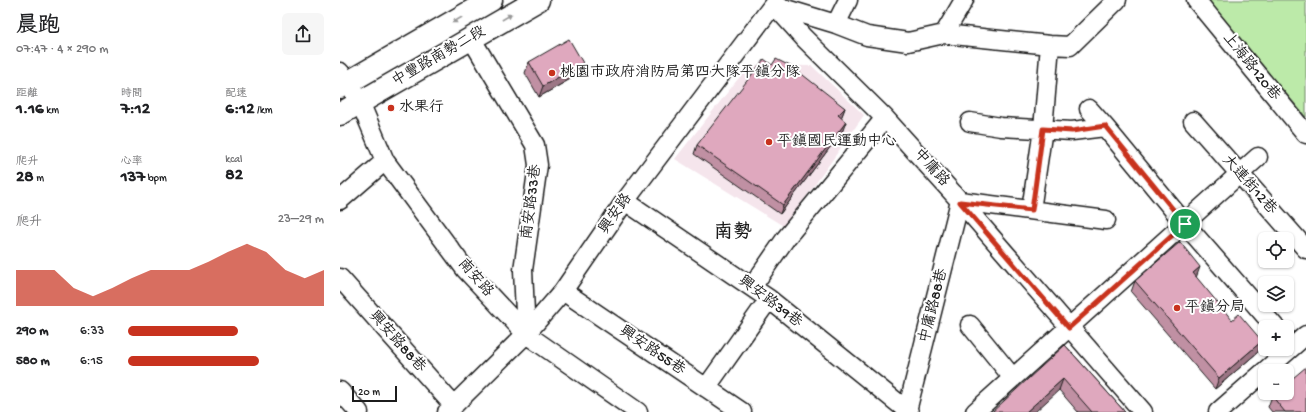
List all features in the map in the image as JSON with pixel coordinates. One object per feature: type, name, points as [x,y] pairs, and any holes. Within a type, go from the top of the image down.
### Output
[{"type":"main road","name":"中豐路南勢二段","points":[[342,81],[491,0]]},
{"type":"main road","name":"中豐路南勢二段","points":[[340,114],[530,2]]},
{"type":"street","points":[[836,24],[848,0]]},
{"type":"street","points":[[944,34],[964,0]]},
{"type":"street","points":[[771,2],[867,36],[908,42],[944,34],[1070,46],[1117,0]]},
{"type":"street","name":"上海路120巷","points":[[1196,0],[1306,134]]},
{"type":"street","name":"中庸路","points":[[771,2],[804,38],[886,118],[1143,412]]},
{"type":"street","name":"興安路","points":[[451,409],[526,334],[563,291],[625,201],[771,2]]},
{"type":"street","name":"南安路33巷","points":[[471,38],[535,145],[538,165],[523,270],[526,334]]},
{"type":"street","points":[[1032,210],[1043,129],[1050,45]]},
{"type":"street","name":"南安路","points":[[342,81],[360,102],[385,161],[465,269],[526,334],[638,412]]},
{"type":"street","points":[[1089,109],[1105,126],[1185,224],[1269,320]]},
{"type":"street","points":[[752,287],[786,238],[886,118]]},
{"type":"street","name":"大連街12巷","points":[[1193,121],[1306,249]]},
{"type":"street","points":[[970,122],[1001,127],[1072,131],[1105,126]]},
{"type":"street","points":[[975,412],[1258,157]]},
{"type":"street","points":[[340,200],[385,161]]},
{"type":"street","name":"興安路39巷","points":[[625,201],[769,299],[908,411]]},
{"type":"street","points":[[960,202],[1106,220]]},
{"type":"street","name":"中庸路88巷","points":[[908,411],[960,202]]},
{"type":"street","name":"興安路88巷","points":[[340,278],[451,409]]},
{"type":"street","name":"興安路55巷","points":[[563,291],[742,412]]},
{"type":"street","points":[[706,388],[769,299]]},
{"type":"street","points":[[970,325],[1012,378]]},
{"type":"street","points":[[1294,342],[1306,335]]},
{"type":"street","points":[[1218,412],[1277,356]]},
{"type":"street","points":[[340,391],[359,412]]},
{"type":"shaded area","name":"平鎮國民運動中心","points":[[749,65],[812,66],[864,115],[785,227],[675,159]]},
{"type":"green space","points":[[1207,0],[1306,0],[1306,117]]},
{"type":"building","points":[[569,39],[583,63],[543,86],[529,62]]},
{"type":"building","name":"平鎮國民運動中心","points":[[764,59],[772,65],[776,59],[794,68],[845,108],[838,115],[846,122],[783,205],[697,145]]},
{"type":"building","name":"平鎮分局","points":[[1180,242],[1200,267],[1193,273],[1232,320],[1239,314],[1258,336],[1258,344],[1219,378],[1135,281]]},
{"type":"building","points":[[1065,345],[1125,412],[1092,412],[1063,379],[1026,412],[992,412]]},
{"type":"building","points":[[1306,367],[1306,412],[1285,412],[1275,400],[1294,400],[1294,377]]},
{"type":"place","name":"桃園市政府消防局第四大隊平鎮分隊","points":[[552,73]]},
{"type":"place","name":"水果行","points":[[391,108]]},
{"type":"place","name":"平鎮國民運動中心","points":[[769,142]]},
{"type":"place","name":"平鎮分局","points":[[1177,308]]},
{"type":"district","name":"南勢","points":[[733,233]]},
{"type":"route","points":[[1105,126],[1185,224],[1069,328],[960,202],[1032,210],[1043,129],[1072,131],[1105,126]]}]
